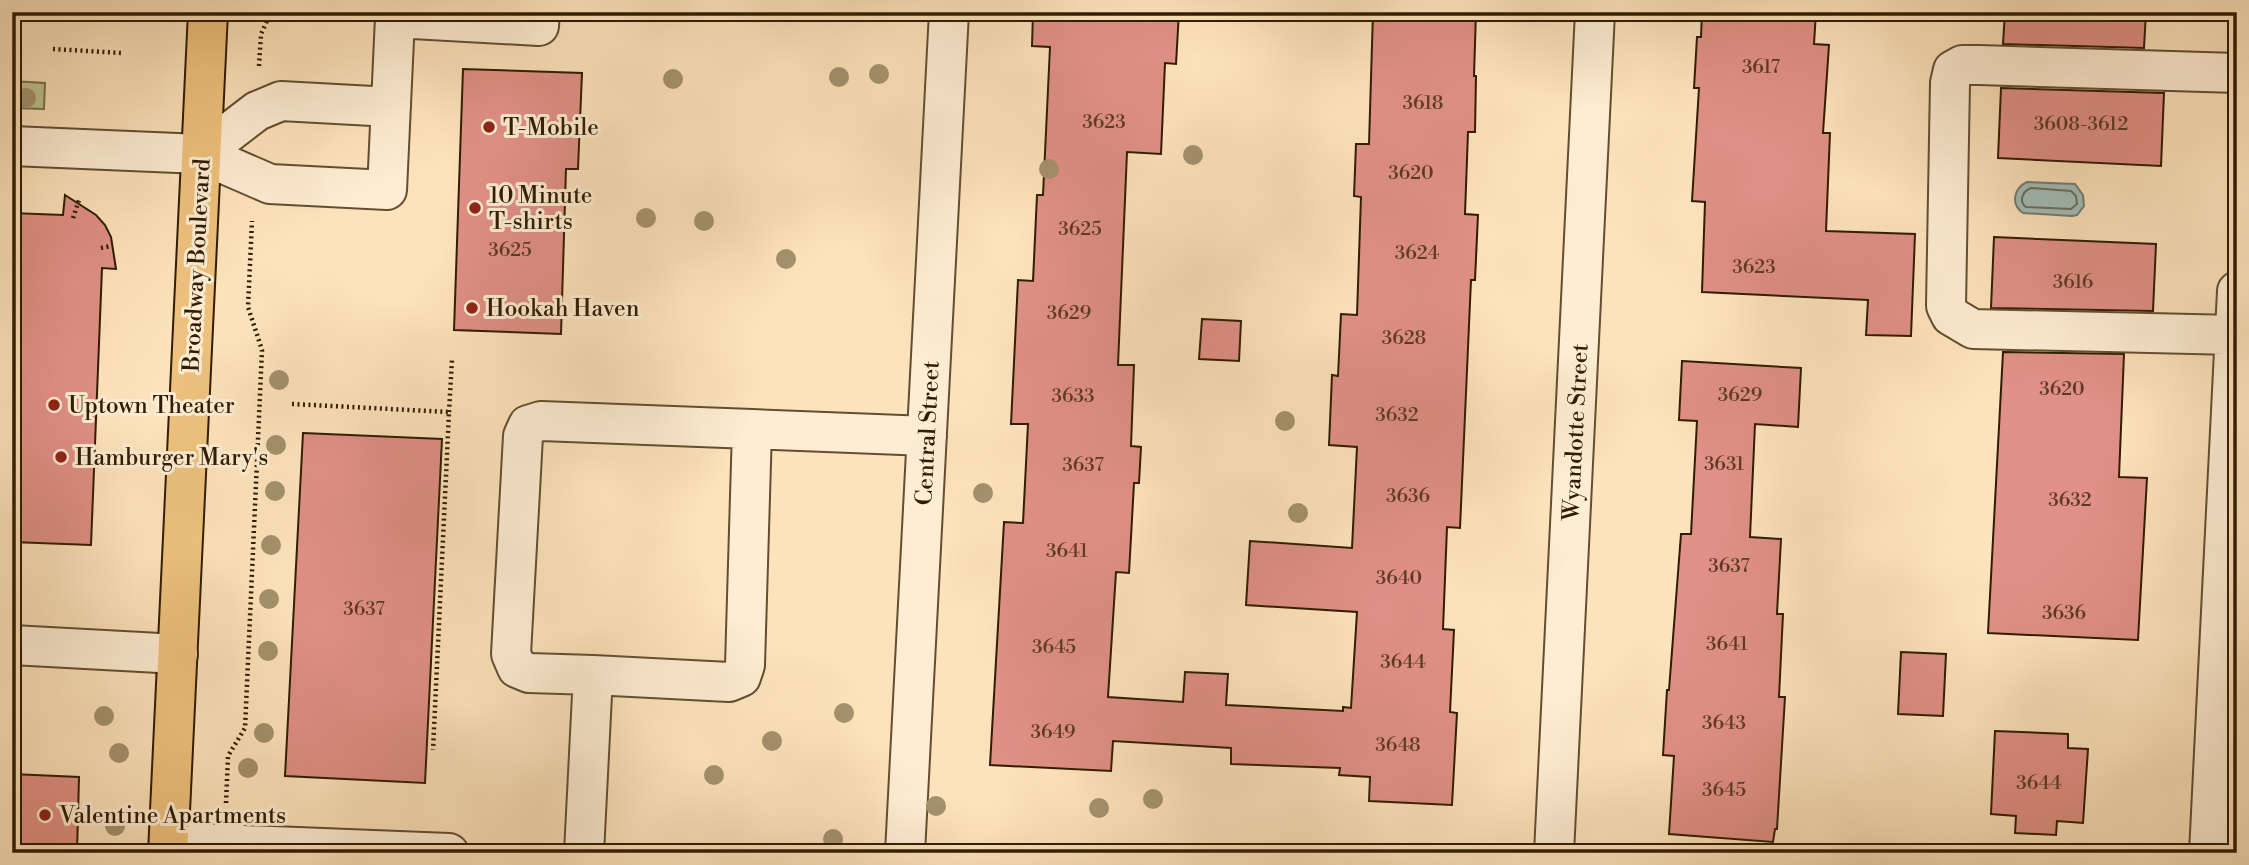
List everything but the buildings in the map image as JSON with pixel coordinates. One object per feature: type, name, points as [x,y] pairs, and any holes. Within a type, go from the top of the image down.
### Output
[{"type":"main road","name":"Broadway Boulevard","points":[[168,847],[208,12]]},
{"type":"street","points":[[12,146],[201,154],[270,184],[387,190],[395,18],[539,26],[540,12]]},
{"type":"street","name":"Central Street","points":[[905,853],[949,12]]},
{"type":"street","name":"Wyandotte Street","points":[[1554,853],[1595,12]]},
{"type":"street","points":[[2235,335],[1973,328],[1951,316],[1946,306],[1950,83],[1954,70],[1962,65],[1979,65],[2237,73]]},
{"type":"street","points":[[201,154],[257,111],[281,102],[391,107]]},
{"type":"street","points":[[2209,853],[2237,291]]},
{"type":"street","points":[[752,429],[745,665],[741,677],[729,682],[529,673],[517,668],[511,654],[523,436],[528,425],[541,421],[752,429],[927,436]]},
{"type":"street","points":[[12,645],[178,654]]},
{"type":"street","points":[[584,853],[593,675]]},
{"type":"street","points":[[168,847],[449,853]]},
{"type":"path","points":[[259,67],[261,34],[271,12]]},
{"type":"path","points":[[54,49],[121,53]]},
{"type":"path","points":[[74,218],[79,200]]},
{"type":"path","points":[[101,248],[111,246]]},
{"type":"path","points":[[226,802],[228,756],[245,728],[262,350],[248,307],[251,255]]},
{"type":"path","points":[[433,750],[452,360]]},
{"type":"path","points":[[292,404],[449,412]]},
{"type":"green space","points":[[12,81],[45,83],[44,109],[12,108]]},
{"type":"water","points":[[2027,182],[2075,184],[2083,195],[2084,206],[2077,215],[2072,216],[2023,213],[2016,205],[2015,196],[2019,188]]},
{"type":"place","name":"T-Mobile","points":[[489,127]]},
{"type":"place","name":"10 Minute T-shirts","points":[[475,208]]},
{"type":"place","name":"Hookah Haven","points":[[472,308]]},
{"type":"place","name":"Uptown Theater","points":[[54,405]]},
{"type":"place","name":"Hamburger Mary's","points":[[61,457]]},
{"type":"place","name":"Valentine Apartments","points":[[45,815]]}]
